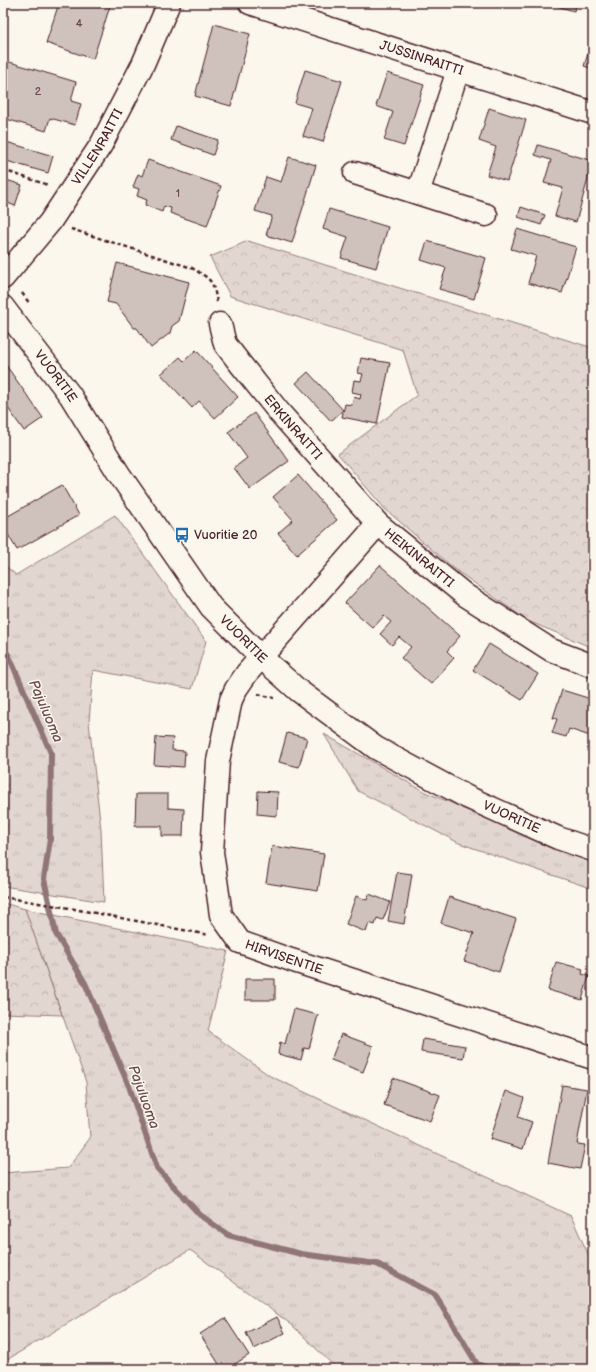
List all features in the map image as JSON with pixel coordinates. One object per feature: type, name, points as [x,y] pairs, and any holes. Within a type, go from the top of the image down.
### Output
[{"type":"street","name":"VILLENRAITTI","points":[[5,276],[50,222],[101,145],[143,64],[169,3]]},
{"type":"street","name":"JUSSINRAITTI","points":[[250,3],[593,113]]},
{"type":"street","points":[[418,193],[458,70]]},
{"type":"street","points":[[355,173],[486,215]]},
{"type":"street","name":"VUORITIE","points":[[3,307],[70,395],[120,474],[211,607],[261,657],[299,691],[376,748],[467,797],[558,838],[593,850]]},
{"type":"street","name":"ERKINRAITTI","points":[[220,324],[225,344],[242,366],[279,412],[378,524]]},
{"type":"street","name":"HEIKINRAITTI","points":[[261,657],[378,524],[465,595],[551,650],[593,666]]},
{"type":"street","name":"HIRVISENTIE","points":[[261,657],[247,673],[236,689],[231,700],[218,760],[212,852],[221,915],[240,942],[593,1058]]},
{"type":"path","points":[[3,170],[70,192]]},
{"type":"path","points":[[50,222],[192,268],[207,277],[214,286],[220,324]]},
{"type":"path","points":[[5,276],[34,310]]},
{"type":"path","points":[[3,897],[69,908],[240,942]]},
{"type":"green space","points":[[248,241],[593,348],[593,648],[528,621],[453,568],[385,509],[338,454],[417,395],[403,350],[230,296],[210,257]]},
{"type":"green space","points":[[115,515],[206,641],[192,689],[93,670],[89,722],[101,830],[104,902],[3,886],[3,564],[16,575]]},
{"type":"green space","points":[[324,734],[425,792],[593,862],[593,889],[459,843],[358,791]]},
{"type":"green space","points":[[3,903],[25,909],[62,1015],[3,1013]]},
{"type":"green space","points":[[25,909],[228,951],[208,1031],[270,1076],[571,1216],[593,1265],[593,1369],[337,1369],[292,1325],[190,1250],[3,1362],[3,1173],[68,1168],[90,1138],[86,1082]]},
{"type":"building","points":[[59,3],[111,3],[93,59],[46,43]]},
{"type":"building","points":[[499,3],[511,3],[510,6]]},
{"type":"building","points":[[553,3],[577,3],[574,11],[553,5]]},
{"type":"building","points":[[214,24],[250,34],[231,106],[195,96]]},
{"type":"building","points":[[593,38],[593,69],[584,66]]},
{"type":"building","points":[[3,60],[76,82],[71,101],[81,104],[75,125],[50,118],[46,131],[3,118]]},
{"type":"building","points":[[305,70],[342,81],[323,142],[303,136],[312,108],[295,103]]},
{"type":"building","points":[[387,73],[424,85],[404,146],[384,140],[393,112],[376,106]]},
{"type":"building","points":[[489,108],[526,120],[507,181],[487,175],[496,147],[479,141]]},
{"type":"building","points":[[176,126],[218,140],[213,155],[171,140]]},
{"type":"building","points":[[3,141],[53,156],[48,173],[3,160]]},
{"type":"building","points":[[538,145],[593,161],[576,222],[555,216],[563,188],[544,183],[551,160],[535,155]]},
{"type":"building","points":[[289,157],[316,165],[292,243],[266,235],[272,216],[255,211],[266,177],[281,182]]},
{"type":"building","points":[[148,160],[221,186],[207,226],[170,213],[171,208],[164,206],[162,212],[145,205],[147,200],[137,196],[139,189],[133,187],[138,174],[142,176]]},
{"type":"building","points":[[3,179],[22,185],[15,206],[3,201]]},
{"type":"building","points":[[521,207],[545,215],[541,225],[518,217]]},
{"type":"building","points":[[329,209],[388,227],[376,268],[341,258],[348,237],[323,229]]},
{"type":"building","points":[[517,229],[576,247],[562,293],[528,283],[536,256],[511,249]]},
{"type":"building","points":[[427,241],[486,258],[474,299],[439,289],[446,268],[421,260]]},
{"type":"building","points":[[117,263],[189,282],[179,321],[172,326],[170,333],[151,348],[137,328],[134,328],[116,304],[107,302]]},
{"type":"building","points":[[196,350],[238,397],[215,418],[199,401],[192,408],[161,374],[180,357],[184,361]]},
{"type":"building","points":[[361,358],[390,363],[377,424],[342,417],[345,404],[352,405],[354,397],[360,399],[361,394],[352,392],[354,380],[361,381],[363,374],[358,373]]},
{"type":"building","points":[[3,361],[43,418],[24,431],[3,401]]},
{"type":"building","points":[[308,372],[343,410],[331,421],[296,383]]},
{"type":"building","points":[[254,413],[289,461],[250,489],[234,468],[247,458],[228,432]]},
{"type":"building","points":[[298,475],[337,520],[297,555],[278,533],[293,520],[273,497]]},
{"type":"building","points":[[62,485],[79,515],[17,550],[3,526],[3,519]]},
{"type":"building","points":[[380,565],[460,636],[447,651],[454,658],[431,684],[401,658],[411,647],[399,637],[392,645],[380,634],[391,622],[384,616],[373,628],[345,603]]},
{"type":"building","points":[[489,644],[538,674],[522,700],[473,670]]},
{"type":"building","points":[[562,690],[591,699],[593,696],[593,737],[569,729],[566,737],[552,733],[557,719],[553,718]]},
{"type":"building","points":[[287,733],[307,738],[299,767],[279,762]]},
{"type":"building","points":[[156,737],[173,738],[172,750],[185,751],[184,767],[154,765]]},
{"type":"building","points":[[258,791],[278,792],[277,816],[257,814]]},
{"type":"building","points":[[136,794],[168,794],[168,808],[184,809],[183,836],[162,836],[162,826],[135,826]]},
{"type":"building","points":[[272,846],[324,854],[318,891],[266,883]]},
{"type":"building","points":[[397,872],[412,874],[404,924],[388,921]]},
{"type":"building","points":[[369,894],[390,902],[383,920],[377,918],[375,925],[369,923],[366,932],[346,924],[356,896],[367,900]]},
{"type":"building","points":[[449,897],[516,919],[499,972],[464,961],[474,933],[441,923]]},
{"type":"building","points":[[556,962],[583,969],[582,974],[589,976],[582,1000],[548,990]]},
{"type":"building","points":[[245,979],[275,979],[275,1000],[245,1000]]},
{"type":"building","points":[[294,1009],[318,1015],[309,1049],[304,1048],[301,1060],[278,1054],[280,1042],[285,1044]]},
{"type":"building","points":[[341,1034],[373,1046],[363,1072],[331,1060]]},
{"type":"building","points":[[423,1039],[465,1046],[463,1058],[421,1052]]},
{"type":"building","points":[[393,1078],[440,1095],[430,1121],[384,1105]]},
{"type":"building","points":[[562,1085],[587,1089],[577,1144],[585,1145],[580,1169],[548,1163]]},
{"type":"building","points":[[506,1091],[524,1098],[518,1117],[532,1122],[523,1149],[490,1139]]},
{"type":"building","points":[[277,1317],[285,1333],[254,1349],[246,1333]]},
{"type":"building","points":[[225,1318],[249,1355],[227,1369],[222,1369],[200,1334]]},
{"type":"waterway","name":"Pajuluoma","points":[[3,649],[9,656],[51,753],[50,839],[44,879],[56,934],[85,983],[129,1086],[157,1168],[200,1215],[228,1235],[301,1254],[377,1264],[435,1295],[477,1364],[491,1369]]},
{"type":"place","name":"Vuoritie 20","points":[[182,535]]}]
